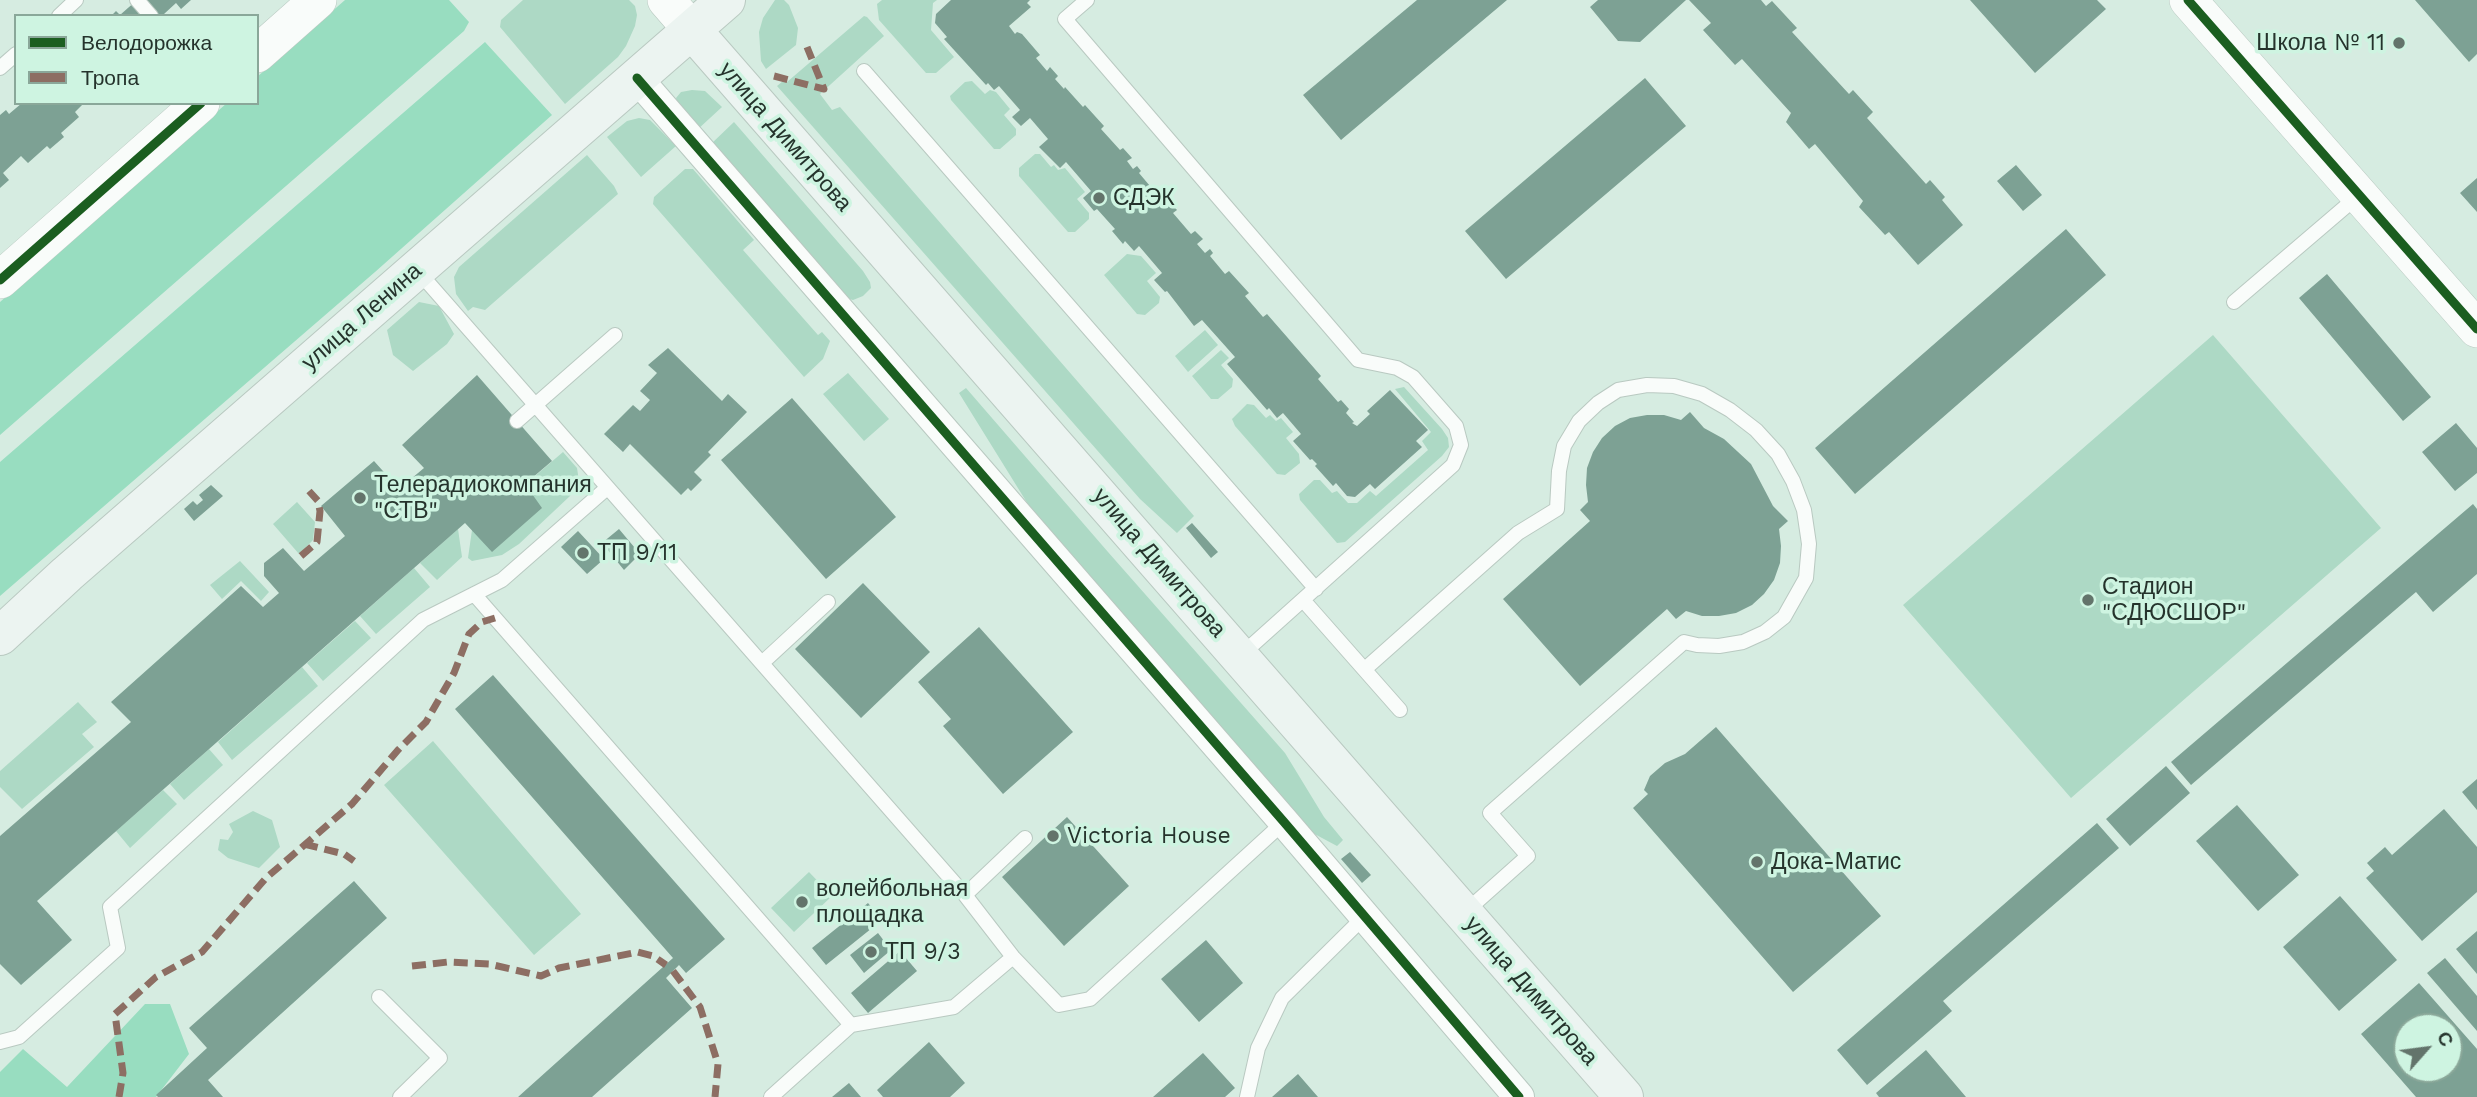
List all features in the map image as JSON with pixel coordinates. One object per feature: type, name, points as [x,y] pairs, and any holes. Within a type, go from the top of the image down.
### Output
[{"type":"main road","name":"улица Ленина","points":[[0,636],[67,574],[726,0]]},
{"type":"main road","name":"улица Димитрова","points":[[692,30],[1624,1097]]},
{"type":"street","points":[[259,52],[318,0]]},
{"type":"street","points":[[666,0],[692,30]]},
{"type":"street","points":[[2188,0],[2477,329]]},
{"type":"street","points":[[637,78],[1284,822],[1519,1097]]},
{"type":"street","points":[[0,280],[199,105]]},
{"type":"lane","points":[[60,14],[76,0]]},
{"type":"lane","points":[[137,0],[149,14]]},
{"type":"lane","points":[[1087,0],[1065,19],[1358,360],[1397,368],[1413,377],[1456,426],[1461,445],[1453,465],[1240,656]]},
{"type":"lane","points":[[0,68],[14,56]]},
{"type":"lane","points":[[864,71],[1316,589]]},
{"type":"lane","points":[[2234,302],[2359,195]]},
{"type":"lane","points":[[416,269],[965,895],[1013,957],[1059,1005],[1090,999],[1284,822]]},
{"type":"lane","points":[[517,421],[615,335]]},
{"type":"lane","points":[[1365,669],[1518,533],[1557,509],[1559,471],[1564,446],[1579,421],[1598,403],[1618,390],[1647,385],[1674,386],[1702,394],[1730,410],[1756,430],[1778,454],[1793,481],[1804,510],[1809,544],[1806,578],[1784,617],[1765,632],[1743,642],[1719,646],[1684,642],[1490,813],[1528,856],[1463,913]]},
{"type":"lane","points":[[0,1042],[19,1037],[118,948],[110,907],[423,620],[502,580],[607,488]]},
{"type":"lane","points":[[474,594],[851,1025]]},
{"type":"lane","points":[[1303,600],[1400,710]]},
{"type":"lane","points":[[762,663],[828,602]]},
{"type":"lane","points":[[965,895],[1025,838]]},
{"type":"lane","points":[[1247,1097],[1258,1048],[1282,998],[1364,917]]},
{"type":"lane","points":[[771,1097],[851,1025],[954,1007],[1013,957]]},
{"type":"lane","points":[[379,997],[440,1058],[400,1097]]},
{"type":"green space","points":[[345,0],[449,0],[469,22],[464,31],[0,435],[0,302],[225,105],[259,105],[259,75]]},
{"type":"green space","points":[[523,0],[629,0],[635,6],[637,15],[626,46],[618,57],[565,104],[500,27],[501,20]]},
{"type":"green space","points":[[775,0],[784,0],[789,5],[798,28],[796,45],[766,69],[761,61],[759,32],[763,18]]},
{"type":"green space","points":[[882,0],[937,0],[933,3],[931,30],[954,57],[936,73],[926,73],[879,20],[877,4]]},
{"type":"green space","points":[[864,16],[884,36],[820,94],[832,110],[840,107],[1194,516],[1177,533],[1140,499],[777,86],[783,81],[787,82]]},
{"type":"green space","points":[[485,42],[552,115],[0,596],[0,462]]},
{"type":"green space","points":[[972,81],[985,94],[990,90],[996,92],[1010,109],[1004,115],[1016,129],[1016,135],[1000,149],[994,149],[951,100],[950,96],[965,82]]},
{"type":"green space","points":[[705,91],[722,107],[697,130],[678,106],[676,98],[681,92]]},
{"type":"green space","points":[[639,118],[650,120],[676,146],[641,177],[607,137],[627,121]]},
{"type":"green space","points":[[734,122],[863,271],[871,288],[863,296],[853,300],[843,297],[711,144]]},
{"type":"green space","points":[[1035,154],[1040,154],[1051,167],[1054,165],[1058,170],[1065,168],[1085,192],[1077,199],[1089,213],[1089,219],[1075,232],[1068,232],[1019,176],[1019,168]]},
{"type":"green space","points":[[587,155],[618,194],[485,310],[473,307],[468,311],[456,294],[454,277],[459,267]]},
{"type":"green space","points":[[685,169],[693,169],[754,240],[743,250],[818,335],[822,332],[830,341],[823,359],[804,377],[653,204],[654,197]]},
{"type":"green space","points":[[1127,254],[1141,256],[1156,273],[1147,281],[1160,297],[1159,303],[1145,315],[1137,314],[1104,275]]},
{"type":"green space","points":[[419,302],[439,306],[454,334],[447,344],[413,371],[393,355],[387,330]]},
{"type":"green space","points":[[1205,330],[1218,345],[1188,372],[1175,356]]},
{"type":"green space","points":[[2213,335],[2381,528],[2071,798],[1903,605]]},
{"type":"green space","points":[[1221,350],[1229,358],[1221,365],[1233,379],[1232,387],[1218,399],[1211,399],[1192,376]]},
{"type":"green space","points":[[848,373],[889,419],[864,441],[823,394]]},
{"type":"green space","points":[[1404,387],[1442,429],[1448,438],[1449,447],[1345,542],[1337,543],[1300,500],[1299,494],[1314,480],[1320,480],[1332,493],[1337,491],[1348,503],[1357,503],[1370,491],[1376,496],[1428,450],[1422,441],[1431,432],[1395,389]]},
{"type":"green space","points":[[966,388],[1285,753],[1324,817],[1343,840],[1337,846],[1309,831],[1039,522],[959,393]]},
{"type":"green space","points":[[1247,404],[1254,405],[1266,418],[1270,415],[1276,421],[1281,418],[1293,432],[1286,438],[1299,454],[1300,463],[1285,475],[1277,474],[1235,426],[1232,419]]},
{"type":"green space","points":[[563,452],[577,468],[579,481],[570,496],[519,544],[502,555],[472,561],[468,558],[472,530]]},
{"type":"green space","points":[[297,502],[315,522],[313,540],[299,554],[273,524]]},
{"type":"green space","points":[[458,529],[462,557],[437,580],[420,563]]},
{"type":"green space","points":[[240,561],[269,592],[261,601],[241,581],[222,599],[210,585]]},
{"type":"green space","points":[[414,568],[430,587],[376,634],[360,616]]},
{"type":"green space","points":[[355,621],[371,638],[323,681],[307,663]]},
{"type":"green space","points":[[302,667],[318,686],[232,760],[218,742]]},
{"type":"green space","points":[[78,702],[97,722],[82,734],[94,747],[22,809],[0,787],[0,771]]},
{"type":"green space","points":[[433,741],[581,914],[534,955],[384,785]]},
{"type":"green space","points":[[209,749],[223,765],[184,800],[170,784]]},
{"type":"green space","points":[[163,790],[177,804],[130,848],[116,831]]},
{"type":"green space","points":[[253,811],[272,820],[280,847],[259,868],[228,858],[218,850],[220,839],[228,840],[233,832],[229,824]]},
{"type":"green space","name":"волейбольная площадка","points":[[809,872],[832,896],[794,932],[771,908]]},
{"type":"green space","points":[[145,1004],[170,1004],[189,1054],[156,1097],[0,1097],[0,1072],[23,1049],[67,1087]]},
{"type":"building","points":[[137,0],[191,0],[181,9],[176,3],[164,14],[121,14]]},
{"type":"building","points":[[951,0],[1030,0],[1027,3],[1031,7],[1009,26],[1015,34],[1022,34],[1040,55],[1036,58],[1047,71],[1050,67],[1058,76],[1055,79],[1064,89],[1065,87],[1083,107],[1085,105],[1104,126],[1101,129],[1120,150],[1123,148],[1132,158],[1127,161],[1133,169],[1137,166],[1141,171],[1139,173],[1155,192],[1158,189],[1177,210],[1173,213],[1191,234],[1195,231],[1203,239],[1197,244],[1205,253],[1210,249],[1213,253],[1210,256],[1225,274],[1229,271],[1249,293],[1245,296],[1263,317],[1267,314],[1321,376],[1318,379],[1338,402],[1341,400],[1349,409],[1346,413],[1354,422],[1352,423],[1357,426],[1370,414],[1367,411],[1390,390],[1428,430],[1416,441],[1422,447],[1375,489],[1370,484],[1355,497],[1347,496],[1336,483],[1333,486],[1315,466],[1317,464],[1293,441],[1301,434],[1283,413],[1277,418],[1269,408],[1267,410],[1227,364],[1235,357],[1202,320],[1194,326],[1167,291],[1154,280],[1162,273],[1139,246],[1134,251],[1125,241],[1123,244],[1112,231],[1115,229],[1083,198],[1091,191],[1066,162],[1060,168],[1039,147],[1048,139],[1030,118],[1021,126],[1012,117],[1020,110],[999,86],[994,90],[988,83],[986,85],[944,39],[947,37],[935,23],[936,14]]},
{"type":"building","points":[[1417,0],[1507,0],[1341,140],[1303,95]]},
{"type":"building","points":[[1598,0],[1686,0],[1640,42],[1618,41],[1590,7]]},
{"type":"building","points":[[1689,0],[1761,0],[1766,6],[1772,1],[1797,28],[1792,32],[1849,94],[1853,90],[1873,112],[1867,118],[1926,184],[1930,180],[1945,197],[1942,200],[1963,225],[1918,265],[1889,232],[1885,235],[1859,207],[1863,201],[1815,144],[1809,149],[1786,122],[1791,113],[1742,59],[1735,65],[1703,30],[1711,23]]},
{"type":"building","points":[[1970,0],[2097,0],[2106,9],[2035,73]]},
{"type":"building","points":[[2415,0],[2477,0],[2477,54],[2469,62]]},
{"type":"building","points":[[1645,78],[1686,126],[1506,279],[1465,231]]},
{"type":"building","points":[[20,105],[82,105],[75,112],[79,117],[61,133],[64,137],[50,149],[47,146],[28,163],[21,156],[3,173],[9,180],[0,188],[0,115],[6,110],[9,114]]},
{"type":"building","points":[[2016,165],[2042,195],[2023,211],[1997,181]]},
{"type":"building","points":[[2477,178],[2477,212],[2460,193]]},
{"type":"building","points":[[2066,229],[2106,275],[1855,494],[1815,448]]},
{"type":"building","points":[[2327,274],[2431,397],[2403,421],[2299,298]]},
{"type":"building","points":[[668,348],[722,401],[728,394],[747,412],[708,452],[711,455],[694,472],[702,480],[691,491],[688,488],[681,495],[630,444],[623,452],[604,434],[633,405],[640,411],[650,400],[640,391],[657,373],[648,365]]},
{"type":"building","points":[[477,375],[552,461],[525,484],[542,508],[492,552],[465,523],[37,901],[72,940],[21,985],[0,964],[0,836],[131,722],[111,702],[241,586],[263,607],[279,593],[264,576],[264,563],[283,548],[304,571],[345,536],[321,506],[374,461],[399,489],[424,468],[402,445]]},
{"type":"building","points":[[792,398],[896,517],[826,579],[721,460]]},
{"type":"building","points":[[1690,412],[1704,428],[1724,439],[1751,464],[1773,506],[1788,521],[1779,529],[1780,563],[1774,580],[1752,605],[1736,613],[1702,616],[1686,611],[1676,619],[1667,609],[1580,686],[1503,599],[1590,521],[1580,510],[1588,502],[1587,468],[1602,438],[1615,426],[1630,418],[1664,415],[1681,420]]},
{"type":"building","points":[[2456,423],[2477,448],[2477,473],[2455,491],[2422,452]]},
{"type":"building","points":[[211,485],[223,496],[194,521],[184,509],[193,501],[197,505],[203,500],[199,495]]},
{"type":"building","points":[[2473,504],[2477,509],[2477,574],[2433,612],[2416,592],[2191,785],[2171,762]]},
{"type":"building","points":[[1192,523],[1218,552],[1211,558],[1186,528]]},
{"type":"building","points":[[619,529],[640,554],[624,570],[602,543]]},
{"type":"building","name":"ТП 9/11","points":[[578,531],[604,559],[587,574],[561,547]]},
{"type":"building","points":[[863,583],[930,652],[861,718],[795,649]]},
{"type":"building","points":[[979,627],[1073,732],[1003,794],[943,726],[951,719],[918,682]]},
{"type":"building","points":[[493,675],[725,939],[686,973],[679,965],[666,978],[692,1008],[592,1097],[518,1097],[673,958],[455,709]]},
{"type":"building","name":"Дока-Матис","points":[[1716,727],[1881,916],[1793,992],[1633,808],[1648,794],[1644,790],[1650,776],[1665,763],[1685,754]]},
{"type":"building","points":[[2166,766],[2190,793],[2130,846],[2106,819]]},
{"type":"building","points":[[2477,779],[2477,810],[2462,792]]},
{"type":"building","points":[[2237,805],[2299,875],[2258,911],[2196,841]]},
{"type":"building","points":[[2444,809],[2477,847],[2477,892],[2422,941],[2366,878],[2374,871],[2367,863],[2385,847],[2392,855]]},
{"type":"building","points":[[1067,817],[1129,886],[1064,946],[1002,877]]},
{"type":"building","points":[[2097,823],[2119,848],[1943,1001],[1952,1011],[1867,1085],[1837,1050]]},
{"type":"building","points":[[1350,852],[1371,875],[1362,883],[1341,859]]},
{"type":"building","points":[[354,881],[387,918],[208,1080],[223,1097],[158,1097],[156,1095],[207,1048],[189,1028]]},
{"type":"building","points":[[2340,896],[2397,960],[2339,1011],[2283,947]]},
{"type":"building","points":[[868,903],[882,920],[826,965],[812,948]]},
{"type":"building","points":[[2477,931],[2477,974],[2456,949]]},
{"type":"building","name":"ТП 9/3","points":[[878,933],[891,950],[864,973],[850,955]]},
{"type":"building","points":[[1206,940],[1243,983],[1199,1022],[1161,979]]},
{"type":"building","points":[[900,951],[917,971],[868,1013],[851,993]]},
{"type":"building","points":[[2445,958],[2477,996],[2477,1031],[2463,1013],[2427,973]]},
{"type":"building","points":[[2419,983],[2445,1013],[2393,1013],[2393,1071],[2361,1034]]},
{"type":"building","points":[[2463,1033],[2477,1049],[2477,1097],[2416,1097],[2404,1083],[2463,1083]]},
{"type":"building","points":[[929,1042],[965,1083],[950,1097],[883,1097],[877,1090]]},
{"type":"building","points":[[1926,1050],[1966,1097],[1879,1097],[1876,1093]]},
{"type":"building","points":[[1203,1053],[1235,1088],[1225,1097],[1153,1097]]},
{"type":"building","points":[[1298,1074],[1318,1097],[1272,1097]]},
{"type":"building","points":[[849,1083],[861,1097],[832,1097]]},
{"type":"marked path","points":[[774,76],[824,89],[807,47]]},
{"type":"marked path","points":[[301,556],[317,542],[320,511],[318,501],[309,491]]},
{"type":"marked path","points":[[119,1097],[123,1073],[115,1014],[156,977],[202,952],[266,878],[352,804],[426,722],[454,673],[469,634],[482,622],[495,618]]},
{"type":"marked path","points":[[304,844],[344,854],[354,861]]},
{"type":"marked path","points":[[412,966],[448,962],[489,964],[541,976],[559,968],[638,952],[653,956],[666,965]]},
{"type":"marked path","points":[[673,971],[700,1007],[718,1064],[715,1097]]},
{"type":"cycle path","points":[[2188,0],[2477,329]]},
{"type":"cycle path","points":[[637,78],[1284,822],[1519,1097]]},
{"type":"cycle path","points":[[0,280],[199,105]]},
{"type":"place","name":"Школа № 11","points":[[2399,43]]},
{"type":"place","name":"СДЭК","points":[[1099,198]]},
{"type":"place","name":"Телерадиокомпания \"СТВ\"","points":[[360,498]]},
{"type":"place","name":"ТП 9/11","points":[[583,553]]},
{"type":"place","name":"Стадион \"СДЮСШОР\"","points":[[2088,600]]},
{"type":"place","name":"Victoria House","points":[[1053,836]]},
{"type":"place","name":"Дока-Матис","points":[[1757,862]]},
{"type":"place","name":"волейбольная площадка","points":[[802,902]]},
{"type":"place","name":"ТП 9/3","points":[[871,952]]}]
